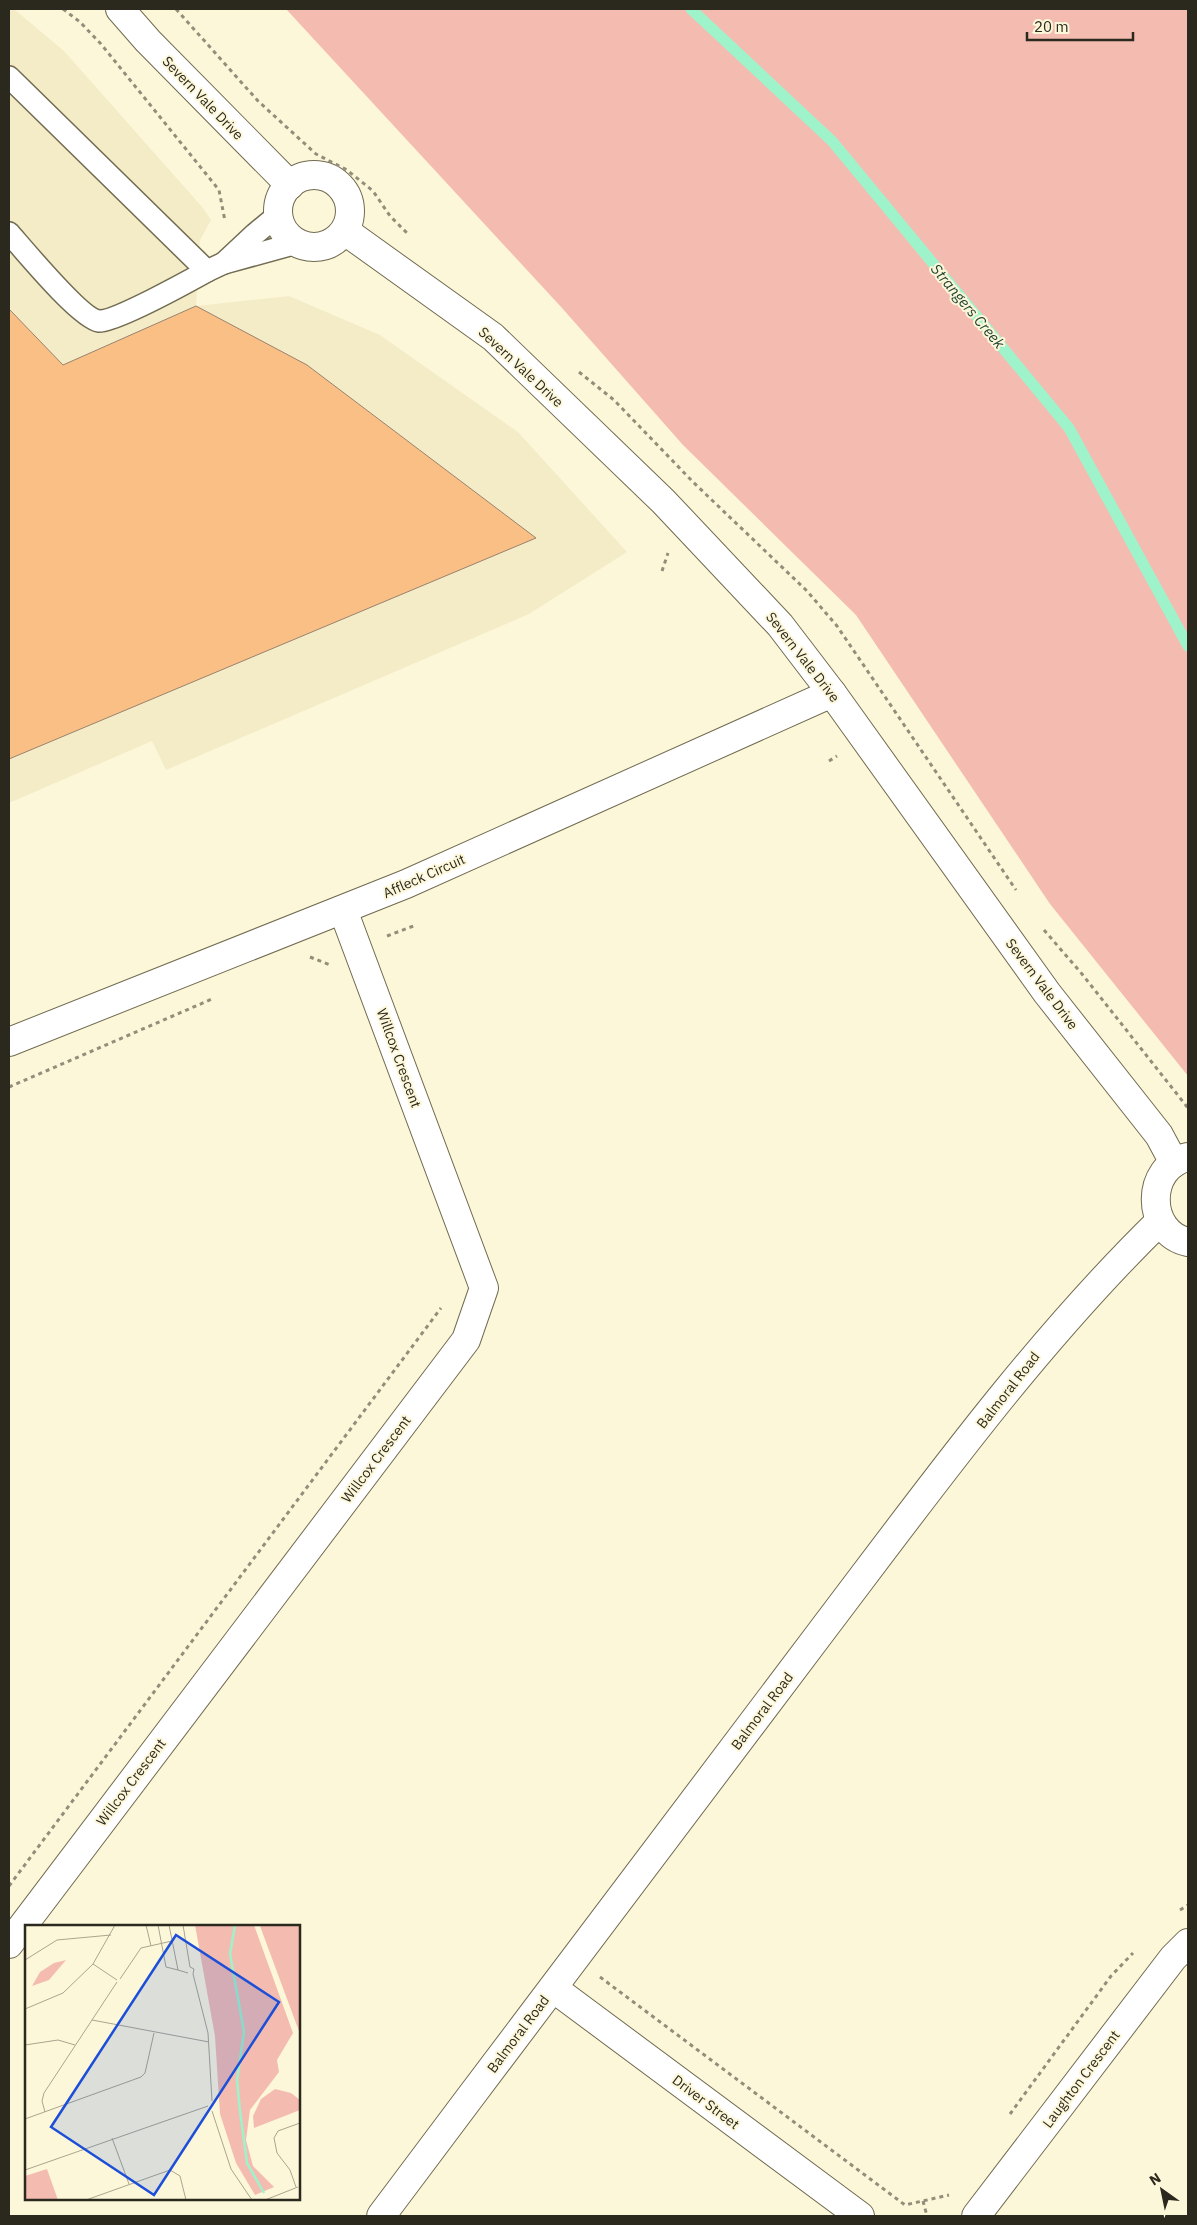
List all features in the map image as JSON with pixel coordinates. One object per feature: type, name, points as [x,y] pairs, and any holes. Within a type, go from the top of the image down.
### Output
[{"type":"street","name":"Severn Vale Drive","points":[[120,9],[148,41],[290,185]]},
{"type":"street","points":[[310,175],[322,176],[333,180],[348,197],[350,209],[345,231],[329,244],[317,248],[297,243],[288,236],[278,215],[282,196],[290,185],[310,175]]},
{"type":"street","name":"Severn Vale Drive","points":[[345,231],[493,337],[663,501],[780,625],[832,692],[1047,993],[1159,1135],[1181,1160]]},
{"type":"street","name":"Affleck Circuit","points":[[9,1042],[415,880],[832,692]]},
{"type":"street","name":"Willcox Crescent","points":[[9,1944],[466,1340],[484,1288],[343,910]]},
{"type":"street","points":[[1181,1160],[1164,1172],[1155,1196],[1160,1221],[1170,1233],[1188,1242]]},
{"type":"street","name":"Balmoral Road","points":[[381,2216],[912,1512],[1041,1348],[1136,1244],[1160,1221]]},
{"type":"street","name":"Laughton Crescent","points":[[976,2216],[1173,1958],[1188,1943]]},
{"type":"street","name":"Driver Street","points":[[553,1988],[860,2216]]},
{"type":"lane","points":[[9,77],[216,267]]},
{"type":"lane","points":[[216,267],[278,215]]},
{"type":"lane","points":[[9,233],[76,305],[97,320],[106,321],[216,267],[297,243]]},
{"type":"path","points":[[63,9],[80,22],[101,44],[219,190],[225,217],[216,267]]},
{"type":"path","points":[[176,9],[258,101],[316,154],[347,170],[373,191],[390,216],[411,236]]},
{"type":"path","points":[[576,369],[614,400],[694,482],[807,591],[831,619],[1017,890]]},
{"type":"path","points":[[1039,923],[1188,1108]]},
{"type":"path","points":[[308,957],[335,967]]},
{"type":"path","points":[[9,1087],[218,996]]},
{"type":"path","points":[[9,1886],[446,1301]]},
{"type":"path","points":[[1174,1914],[1188,1905]]},
{"type":"path","points":[[1008,2117],[1111,1976],[1139,1947]]},
{"type":"path","points":[[574,1958],[905,2205],[950,2195]]},
{"type":"path","points":[[923,2201],[927,2216]]},
{"type":"shaded area","points":[[9,9],[14,9],[64,51],[203,208],[211,220],[200,240],[196,306],[289,296],[380,335],[518,432],[627,552],[529,614],[166,770],[152,741],[9,803]]},
{"type":"shaded area","points":[[286,9],[1188,9],[1188,1076],[1050,904],[856,615],[683,445],[562,308]]},
{"type":"building","points":[[196,306],[307,365],[536,538],[9,759],[9,309],[63,365]]},
{"type":"waterway","name":"Strangers Creek","points":[[691,9],[832,141],[1069,428],[1188,646]]}]
